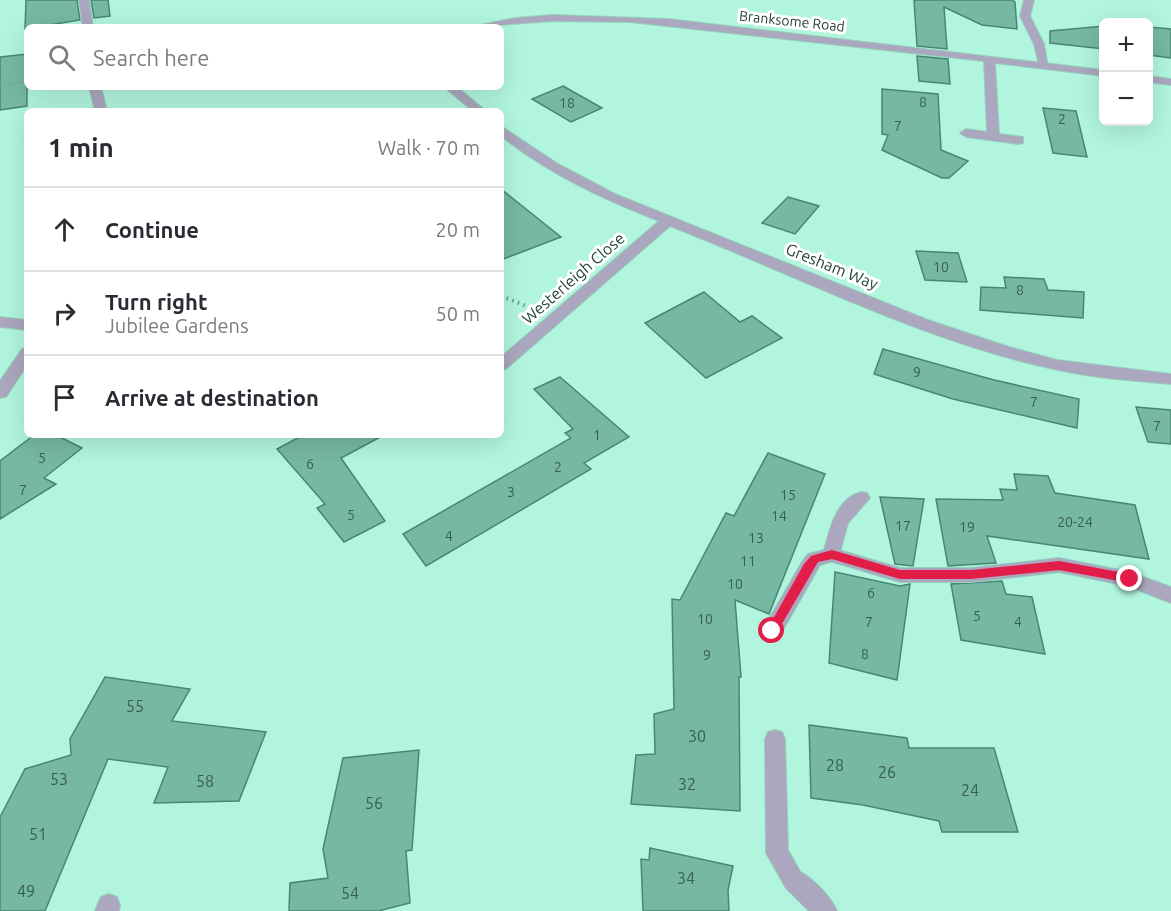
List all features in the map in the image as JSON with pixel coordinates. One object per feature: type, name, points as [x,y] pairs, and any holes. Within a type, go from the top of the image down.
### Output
[{"type":"street","points":[[84,0],[88,24]]},
{"type":"street","points":[[1029,0],[1025,16],[1040,44],[1044,65]]},
{"type":"street","name":"Branksome Road","points":[[492,24],[518,19],[606,16],[1099,72]]},
{"type":"street","points":[[989,58],[993,135]]},
{"type":"street","points":[[1153,80],[1171,82]]},
{"type":"street","points":[[96,90],[100,108]]},
{"type":"street","points":[[454,90],[476,108]]},
{"type":"street","name":"Gresham Way","points":[[504,132],[561,173],[669,220],[978,343],[1042,362],[1115,374],[1171,379]]},
{"type":"street","points":[[966,133],[1018,140]]},
{"type":"street","name":"Westerleigh Close","points":[[504,362],[669,220]]},
{"type":"street","points":[[0,322],[24,325]]},
{"type":"street","points":[[0,393],[24,357]]},
{"type":"street","points":[[832,555],[840,520],[861,498]]},
{"type":"street","points":[[772,631],[814,559],[832,555],[900,575],[971,575],[1059,565],[1130,579],[1171,595]]},
{"type":"street","points":[[775,739],[777,853],[795,880],[825,911]]},
{"type":"path","points":[[0,86],[24,82]]},
{"type":"path","points":[[504,297],[554,318]]},
{"type":"building","points":[[26,0],[77,0],[80,20],[56,24],[25,24]]},
{"type":"building","points":[[91,0],[108,0],[110,16],[94,18]]},
{"type":"building","points":[[914,0],[1012,0],[1015,2],[1017,29],[982,25],[944,7],[947,49],[917,46]]},
{"type":"building","points":[[1099,26],[1099,48],[1050,43],[1050,31]]},
{"type":"building","points":[[1153,27],[1171,29],[1171,58],[1153,56]]},
{"type":"building","points":[[24,54],[24,90],[27,90],[27,106],[0,110],[0,57]]},
{"type":"building","points":[[917,56],[948,59],[950,84],[919,81]]},
{"type":"building","points":[[563,86],[602,108],[571,122],[532,99]]},
{"type":"building","points":[[882,89],[938,94],[941,150],[968,161],[949,178],[942,178],[882,150],[888,135],[882,134]]},
{"type":"building","points":[[1043,108],[1076,111],[1087,157],[1053,153]]},
{"type":"building","points":[[504,191],[561,237],[504,259]]},
{"type":"building","points":[[788,197],[819,206],[795,234],[762,223]]},
{"type":"building","points":[[916,251],[958,253],[967,282],[925,280]]},
{"type":"building","points":[[1004,277],[1044,279],[1048,290],[1084,292],[1083,318],[980,310],[981,287],[1006,288]]},
{"type":"building","points":[[704,292],[740,322],[752,316],[782,338],[706,378],[645,323]]},
{"type":"building","points":[[883,349],[994,380],[1079,399],[1077,428],[953,399],[874,374]]},
{"type":"building","points":[[560,377],[629,437],[584,463],[591,469],[426,566],[403,534],[571,438],[565,433],[573,429],[534,389]]},
{"type":"building","points":[[1136,407],[1171,410],[1171,444],[1148,442]]},
{"type":"building","points":[[30,438],[62,438],[82,448],[44,478],[56,484],[0,519],[0,461]]},
{"type":"building","points":[[297,438],[378,438],[341,458],[385,521],[344,542],[317,508],[325,504],[277,449]]},
{"type":"building","points":[[768,453],[825,474],[769,614],[735,600],[741,677],[739,677],[740,811],[631,804],[636,755],[655,754],[654,714],[674,709],[672,599],[680,600],[726,513],[734,516]]},
{"type":"building","points":[[1014,474],[1048,476],[1055,493],[1135,505],[1149,559],[987,536],[996,563],[948,566],[936,499],[1003,500],[1000,489],[1017,490]]},
{"type":"building","points":[[880,497],[924,499],[913,566],[895,564]]},
{"type":"building","points":[[835,572],[900,586],[910,584],[897,680],[829,663]]},
{"type":"building","points":[[1002,581],[1006,594],[1032,597],[1045,654],[961,640],[951,584]]},
{"type":"building","points":[[105,677],[190,689],[172,721],[266,732],[239,801],[154,803],[168,767],[108,759],[45,911],[0,911],[0,817],[25,769],[71,755],[70,739]]},
{"type":"building","points":[[809,725],[907,738],[909,748],[994,748],[1018,832],[942,832],[939,821],[863,805],[811,798]]},
{"type":"building","points":[[419,750],[412,850],[406,851],[410,903],[378,911],[289,911],[290,883],[328,878],[323,849],[343,758]]},
{"type":"building","points":[[650,848],[733,866],[728,890],[729,911],[643,911],[641,859],[649,860]]},
{"type":"route","points":[[772,631],[814,559],[832,555],[900,575],[971,575],[1059,565],[1130,579]]}]
